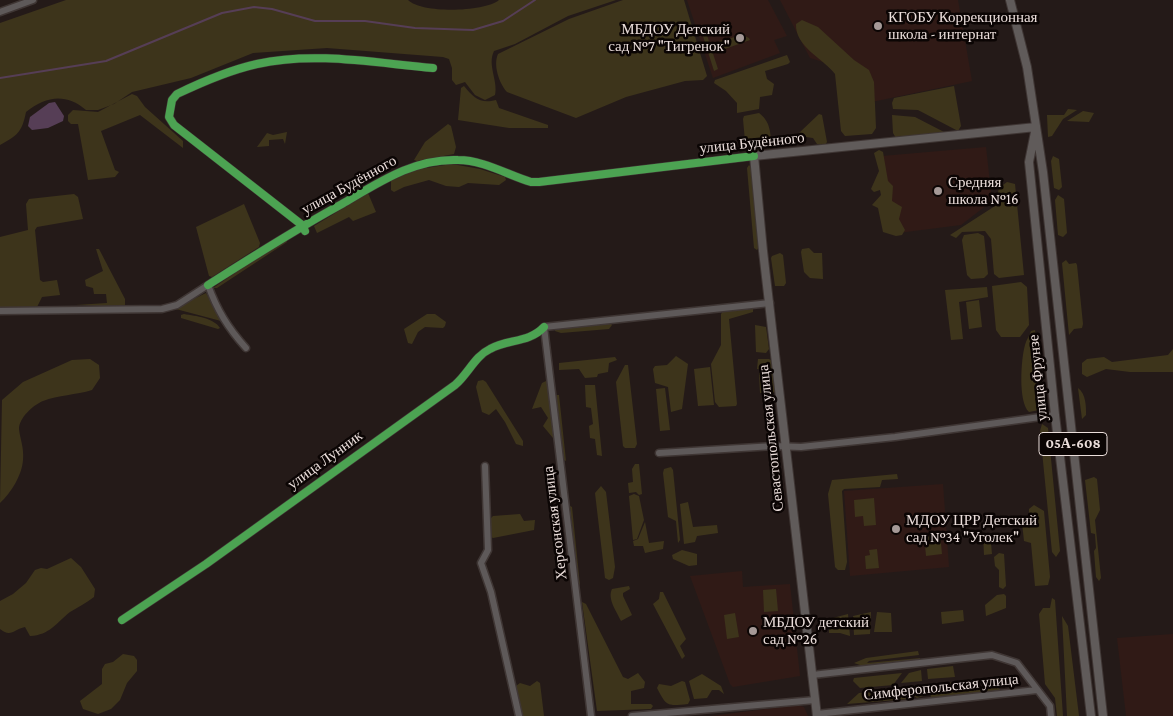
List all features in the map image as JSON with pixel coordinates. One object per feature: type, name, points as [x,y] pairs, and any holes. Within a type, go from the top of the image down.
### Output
[{"type":"main road","name":"улица Фрунзе","points":[[1010,0],[1027,66],[1043,172],[1103,716]]},
{"type":"main road","name":"улица Фрунзе","points":[[1036,127],[1029,162],[1055,415],[1091,716]]},
{"type":"main road","name":"улица Будённого","points":[[754,156],[1036,127]]},
{"type":"main road","name":"Севастопольская улица","points":[[754,156],[785,447],[817,715]]},
{"type":"street","points":[[0,12],[34,0]]},
{"type":"street","points":[[304,228],[174,125],[169,117],[172,100],[177,94],[228,73],[272,62],[330,58],[433,68]]},
{"type":"street","name":"улица Будённого","points":[[0,311],[162,309],[177,305],[304,228],[409,168],[431,162],[460,160],[531,182],[539,182],[754,156]]},
{"type":"street","points":[[208,285],[217,309],[228,328],[246,348]]},
{"type":"street","points":[[544,327],[770,303]]},
{"type":"street","name":"улица Лунник","points":[[122,620],[206,564],[455,385],[482,354],[499,345],[529,337],[544,327]]},
{"type":"street","name":"Херсонская улица","points":[[544,327],[591,716]]},
{"type":"street","points":[[659,453],[774,446],[785,447],[895,437],[1055,415]]},
{"type":"street","points":[[485,466],[488,550],[481,563],[491,592],[519,716]]},
{"type":"street","name":"Симферопольская улица","points":[[812,675],[992,656],[1017,663],[1037,690]]},
{"type":"street","points":[[1037,690],[1050,706],[1051,716]]},
{"type":"street","name":"Симферопольская улица","points":[[817,715],[1037,690]]},
{"type":"street","points":[[632,716],[815,700]]},
{"type":"shaded area","points":[[66,0],[408,0],[415,5],[426,8],[453,10],[481,7],[499,0],[616,0],[568,16],[515,44],[494,51],[492,67],[496,89],[495,95],[485,100],[475,95],[465,82],[456,85],[452,80],[452,68],[449,59],[443,57],[327,48],[253,53],[191,78],[132,92],[114,104],[98,110],[86,110],[64,99],[48,100],[26,112],[21,129],[0,145],[0,23]]},
{"type":"shaded area","points":[[623,0],[684,0],[707,76],[703,80],[685,81],[626,97],[576,118],[507,92],[498,74],[496,63],[498,54],[569,19]]},
{"type":"shaded area","name":"МБДОУ Детский сад №7 \"Тигренок\"","points":[[687,0],[768,0],[787,36],[774,40],[780,53],[713,78]]},
{"type":"shaded area","name":"КГОБУ Коррекционная школа - интернат","points":[[780,0],[958,0],[972,81],[867,103],[856,72],[810,58]]},
{"type":"shaded area","points":[[802,20],[818,27],[854,60],[869,70],[874,82],[876,128],[872,134],[845,136],[841,131],[835,74],[800,39],[796,24]]},
{"type":"shaded area","points":[[706,32],[718,69],[714,71],[702,33]]},
{"type":"shaded area","points":[[743,35],[750,40],[722,50],[719,41]]},
{"type":"shaded area","points":[[787,55],[790,62],[788,64],[765,71],[767,79],[774,84],[772,95],[760,97],[759,109],[737,113],[737,103],[726,91],[714,83],[715,80]]},
{"type":"shaded area","points":[[464,86],[478,99],[486,101],[496,100],[499,108],[548,125],[548,128],[509,128],[458,120],[461,88]]},
{"type":"shaded area","points":[[954,86],[961,126],[958,131],[918,110],[893,109],[892,103],[894,98]]},
{"type":"shaded area","points":[[132,94],[137,96],[145,107],[183,141],[183,148],[140,115],[101,131],[115,170],[119,172],[115,177],[88,180],[78,124],[71,124],[68,121],[68,115],[73,110],[98,112]]},
{"type":"shaded area","points":[[55,102],[64,116],[63,121],[48,128],[32,130],[28,126],[30,117],[49,103]]},
{"type":"shaded area","points":[[1068,109],[1077,110],[1063,119],[1052,136],[1048,137],[1047,115],[1064,115]]},
{"type":"shaded area","points":[[1083,111],[1094,113],[1089,122],[1067,121]]},
{"type":"shaded area","points":[[759,113],[768,124],[772,147],[769,149],[766,144],[760,144],[758,151],[746,152],[744,116]]},
{"type":"shaded area","points":[[819,114],[822,115],[827,142],[825,145],[817,144],[813,138],[799,136],[799,133]]},
{"type":"shaded area","points":[[892,115],[915,117],[944,132],[896,138],[893,133]]},
{"type":"shaded area","points":[[448,124],[451,126],[456,147],[454,154],[414,160],[425,142]]},
{"type":"shaded area","points":[[287,132],[285,144],[283,139],[269,140],[269,146],[257,147],[267,133],[273,135]]},
{"type":"shaded area","name":"Средняя школа №16","points":[[986,147],[992,201],[961,225],[890,234],[882,156]]},
{"type":"shaded area","points":[[879,150],[883,152],[888,181],[893,186],[892,201],[902,207],[899,219],[905,230],[902,235],[896,236],[883,232],[878,208],[872,205],[881,195],[880,190],[874,192],[871,189],[879,171],[874,153]]},
{"type":"shaded area","points":[[1053,156],[1059,159],[1062,187],[1059,190],[1054,188],[1051,161]]},
{"type":"shaded area","points":[[452,164],[480,169],[505,177],[506,180],[499,185],[468,183],[459,187],[446,186],[429,180],[394,192],[391,190],[391,179],[413,170]]},
{"type":"shaded area","points":[[749,165],[751,167],[759,247],[757,250],[754,248],[747,168]]},
{"type":"shaded area","points":[[1007,182],[1015,184],[1024,275],[999,278],[994,274],[991,239],[985,231],[962,232],[956,238],[950,235],[995,206],[999,188]]},
{"type":"shaded area","points":[[368,193],[376,212],[353,221],[349,217],[317,233],[314,226]]},
{"type":"shaded area","points":[[74,194],[78,197],[83,219],[37,227],[35,230],[40,280],[43,282],[57,280],[60,295],[42,297],[37,307],[0,307],[0,237],[28,230],[26,204],[29,199]]},
{"type":"shaded area","points":[[1058,195],[1064,199],[1067,233],[1063,237],[1058,235],[1055,200]]},
{"type":"shaded area","points":[[244,204],[260,243],[259,247],[212,277],[209,276],[196,227]]},
{"type":"shaded area","points":[[978,233],[984,236],[988,274],[984,278],[971,279],[967,275],[962,240],[964,235]]},
{"type":"shaded area","points":[[286,238],[287,242],[217,288],[213,288]]},
{"type":"shaded area","points":[[809,248],[814,253],[822,253],[823,279],[810,278],[804,272],[801,252],[802,249]]},
{"type":"shaded area","points":[[96,249],[99,249],[125,299],[123,307],[76,305],[107,303],[106,294],[94,294],[93,288],[86,286],[85,280],[103,271]]},
{"type":"shaded area","points":[[780,253],[783,255],[786,283],[784,286],[775,286],[771,258]]},
{"type":"shaded area","points":[[1066,260],[1069,264],[1076,263],[1077,265],[1083,324],[1082,328],[1074,329],[1069,335],[1062,263]]},
{"type":"shaded area","points":[[1021,282],[1027,287],[1029,325],[1020,337],[1001,337],[996,330],[992,286]]},
{"type":"shaded area","points":[[987,287],[988,297],[959,302],[963,339],[951,340],[945,290]]},
{"type":"shaded area","points":[[206,293],[221,321],[172,308],[177,307]]},
{"type":"shaded area","points":[[979,300],[982,327],[969,329],[966,302]]},
{"type":"shaded area","points":[[753,309],[753,312],[729,319],[737,404],[736,406],[719,407],[715,402],[711,364],[721,345],[721,314],[723,311]]},
{"type":"shaded area","points":[[184,314],[209,320],[220,328],[181,318],[181,315]]},
{"type":"shaded area","points":[[427,314],[435,314],[446,322],[445,326],[443,328],[425,327],[418,332],[412,344],[408,343],[404,329]]},
{"type":"shaded area","points":[[610,322],[612,325],[609,329],[561,333],[555,331],[556,328]]},
{"type":"shaded area","points":[[755,325],[766,327],[769,349],[766,353],[756,352]]},
{"type":"shaded area","points":[[1035,330],[1043,403],[1039,410],[1029,412],[1023,399],[1022,370],[1026,343],[1031,331]]},
{"type":"shaded area","points":[[1173,349],[1173,372],[1130,372],[1106,369],[1087,377],[1082,374],[1082,363],[1087,359],[1104,357],[1112,362],[1168,355]]},
{"type":"shaded area","points":[[676,356],[688,364],[682,409],[671,412],[668,387],[655,383],[653,369],[655,366],[667,365]]},
{"type":"shaded area","points":[[615,357],[617,360],[609,363],[608,372],[598,374],[597,377],[585,378],[579,369],[559,370],[559,363]]},
{"type":"shaded area","points":[[90,359],[99,365],[100,378],[92,390],[43,401],[24,416],[19,429],[23,451],[21,472],[8,494],[0,503],[2,400],[23,382],[72,360]]},
{"type":"shaded area","points":[[758,359],[769,359],[772,361],[775,392],[773,393],[768,390],[767,392],[760,393],[759,373],[766,372],[765,370],[757,369]]},
{"type":"shaded area","points":[[625,365],[628,365],[637,444],[635,448],[625,448],[623,446],[616,382]]},
{"type":"shaded area","points":[[710,367],[714,405],[698,406],[694,369]]},
{"type":"shaded area","points":[[483,380],[523,441],[523,446],[516,444],[496,409],[489,415],[482,412],[476,387],[478,381]]},
{"type":"shaded area","points":[[548,380],[555,437],[553,438],[543,426],[548,418],[541,407],[532,409],[542,383]]},
{"type":"shaded area","points":[[585,385],[595,385],[602,456],[597,455],[595,439],[590,438],[589,426],[593,424],[591,408],[586,407]]},
{"type":"shaded area","points":[[665,388],[670,430],[660,431],[656,389]]},
{"type":"shaded area","points":[[1078,388],[1083,393],[1086,404],[1086,415],[1082,419]]},
{"type":"shaded area","points":[[556,395],[559,395],[566,461],[564,460]]},
{"type":"shaded area","points":[[1042,424],[1048,428],[1060,551],[1056,557],[1052,552],[1040,431]]},
{"type":"shaded area","points":[[635,464],[639,464],[642,494],[639,495],[636,492],[629,493],[628,483],[633,482],[632,469]]},
{"type":"shaded area","points":[[671,467],[673,470],[680,540],[678,543],[676,521],[668,517],[663,473],[664,469]]},
{"type":"shaded area","points":[[897,474],[898,479],[882,480],[880,487],[844,489],[842,491],[847,562],[845,570],[838,570],[835,567],[828,494],[832,480]]},
{"type":"shaded area","points":[[1094,477],[1097,479],[1100,510],[1095,520],[1101,578],[1099,581],[1096,577],[1095,534],[1091,533],[1085,480]]},
{"type":"shaded area","name":"МДОУ ЦРР Детский сад №34 \"Уголек\"","points":[[943,484],[949,567],[850,576],[844,491]]},
{"type":"shaded area","points":[[601,486],[606,492],[615,567],[613,578],[609,580],[605,578],[595,493]]},
{"type":"shaded area","points":[[634,494],[639,496],[644,520],[637,539],[633,540],[629,496]]},
{"type":"shaded area","points":[[874,498],[876,525],[864,526],[863,516],[855,517],[854,500]]},
{"type":"shaded area","points":[[688,502],[693,527],[717,525],[718,533],[697,536],[695,542],[684,544],[680,504]]},
{"type":"shaded area","points":[[1034,505],[1044,511],[1050,577],[1048,585],[1035,586],[1031,543],[1024,541],[1022,523],[1029,520],[1029,509]]},
{"type":"shaded area","points":[[570,506],[572,507],[580,585],[578,583]]},
{"type":"shaded area","points":[[520,514],[524,521],[535,520],[534,530],[491,537],[490,519],[493,516]]},
{"type":"shaded area","points":[[645,522],[649,543],[664,541],[663,549],[645,553],[643,546],[634,546],[633,541],[638,539]]},
{"type":"shaded area","points":[[940,533],[942,554],[926,556],[924,534]]},
{"type":"shaded area","points":[[990,533],[992,554],[984,555],[983,534]]},
{"type":"shaded area","points":[[877,549],[879,568],[866,569],[865,556],[870,555],[869,550]]},
{"type":"shaded area","points":[[682,550],[697,554],[697,565],[689,566],[673,559],[672,555]]},
{"type":"shaded area","points":[[999,553],[1004,554],[1006,586],[1003,589],[999,587],[999,570],[995,566],[994,557]]},
{"type":"shaded area","points":[[71,558],[81,567],[95,589],[94,597],[70,612],[52,628],[43,633],[30,636],[25,627],[10,633],[0,629],[0,601],[13,594],[26,583],[35,570],[47,569]]},
{"type":"shaded area","name":"МБДОУ детский сад №26","points":[[742,571],[743,587],[790,584],[800,676],[733,687],[730,684],[690,576]]},
{"type":"shaded area","points":[[629,586],[630,589],[623,593],[623,596],[632,615],[621,621],[613,605],[611,593],[612,589]]},
{"type":"shaded area","points":[[776,589],[778,611],[764,612],[763,590]]},
{"type":"shaded area","points":[[660,592],[663,592],[686,639],[680,646],[685,656],[682,659],[653,604],[659,599]]},
{"type":"shaded area","points":[[1004,594],[1006,596],[1006,608],[986,616],[985,605],[997,595]]},
{"type":"shaded area","points":[[1052,598],[1055,600],[1063,716],[1057,716],[1055,698],[1045,684],[1039,614],[1043,608],[1050,608]]},
{"type":"shaded area","points":[[582,602],[586,604],[623,677],[628,679],[638,673],[645,682],[644,688],[631,691],[631,704],[651,704],[653,706],[651,709],[597,711]]},
{"type":"shaded area","points":[[963,610],[964,621],[942,624],[941,612]]},
{"type":"shaded area","points":[[871,612],[870,634],[854,635],[853,616]]},
{"type":"shaded area","points":[[877,612],[891,613],[892,632],[874,632]]},
{"type":"shaded area","points":[[735,613],[739,637],[727,639],[724,615]]},
{"type":"shaded area","points":[[848,614],[850,636],[840,633],[829,633],[829,619]]},
{"type":"shaded area","points":[[1062,616],[1068,626],[1079,716],[1067,716]]},
{"type":"shaded area","points":[[1173,634],[1173,716],[1126,716],[1117,638]]},
{"type":"shaded area","points":[[918,651],[919,655],[869,661],[867,663],[920,658],[920,660],[866,667],[854,663],[866,658]]},
{"type":"shaded area","points":[[123,654],[134,656],[137,660],[137,671],[127,683],[120,700],[111,709],[98,714],[83,709],[80,701],[102,684],[102,669],[105,664],[113,662]]},
{"type":"shaded area","points":[[953,666],[955,677],[928,679],[927,669]]},
{"type":"shaded area","points":[[921,670],[922,681],[901,683],[909,673]]},
{"type":"shaded area","points":[[902,673],[893,685],[860,688],[853,681],[854,678]]},
{"type":"shaded area","points":[[702,674],[721,686],[724,694],[719,690],[712,690],[707,698],[694,699],[689,681]]},
{"type":"shaded area","points":[[537,681],[540,683],[544,716],[520,716],[516,686],[520,683],[530,686]]},
{"type":"shaded area","points":[[682,681],[685,682],[690,700],[688,704],[668,704],[657,688],[659,684],[671,686]]},
{"type":"shaded area","points":[[955,682],[961,691],[996,687],[1000,691],[931,698],[929,685]]},
{"type":"shaded area","points":[[924,686],[926,695],[917,698],[904,690]]},
{"type":"shaded area","points":[[893,690],[908,699],[847,704],[859,693]]},
{"type":"shaded area","points":[[797,705],[804,707],[808,716],[711,716]]},
{"type":"waterway","points":[[0,78],[106,61],[222,13],[254,7],[272,9],[315,21],[365,21],[415,28],[473,30],[503,21],[535,0]]},
{"type":"cycle path","points":[[305,231],[302,225],[174,125],[169,117],[172,100],[177,94],[216,77],[257,64],[279,60],[300,58],[345,59],[433,68]]},
{"type":"cycle path","points":[[208,285],[291,233],[383,180],[426,163],[442,160],[477,162],[531,182],[539,182],[754,156]]},
{"type":"cycle path","points":[[122,620],[206,564],[455,385],[485,352],[497,346],[532,336],[544,327]]},
{"type":"place","name":"КГОБУ Коррекционная школа - интернат","points":[[878,26]]},
{"type":"place","name":"МБДОУ Детский сад №7 \"Тигренок\"","points":[[740,38]]},
{"type":"place","name":"Средняя школа №16","points":[[938,191]]},
{"type":"place","name":"МДОУ ЦРР Детский сад №34 \"Уголек\"","points":[[896,529]]},
{"type":"place","name":"МБДОУ детский сад №26","points":[[753,631]]}]
